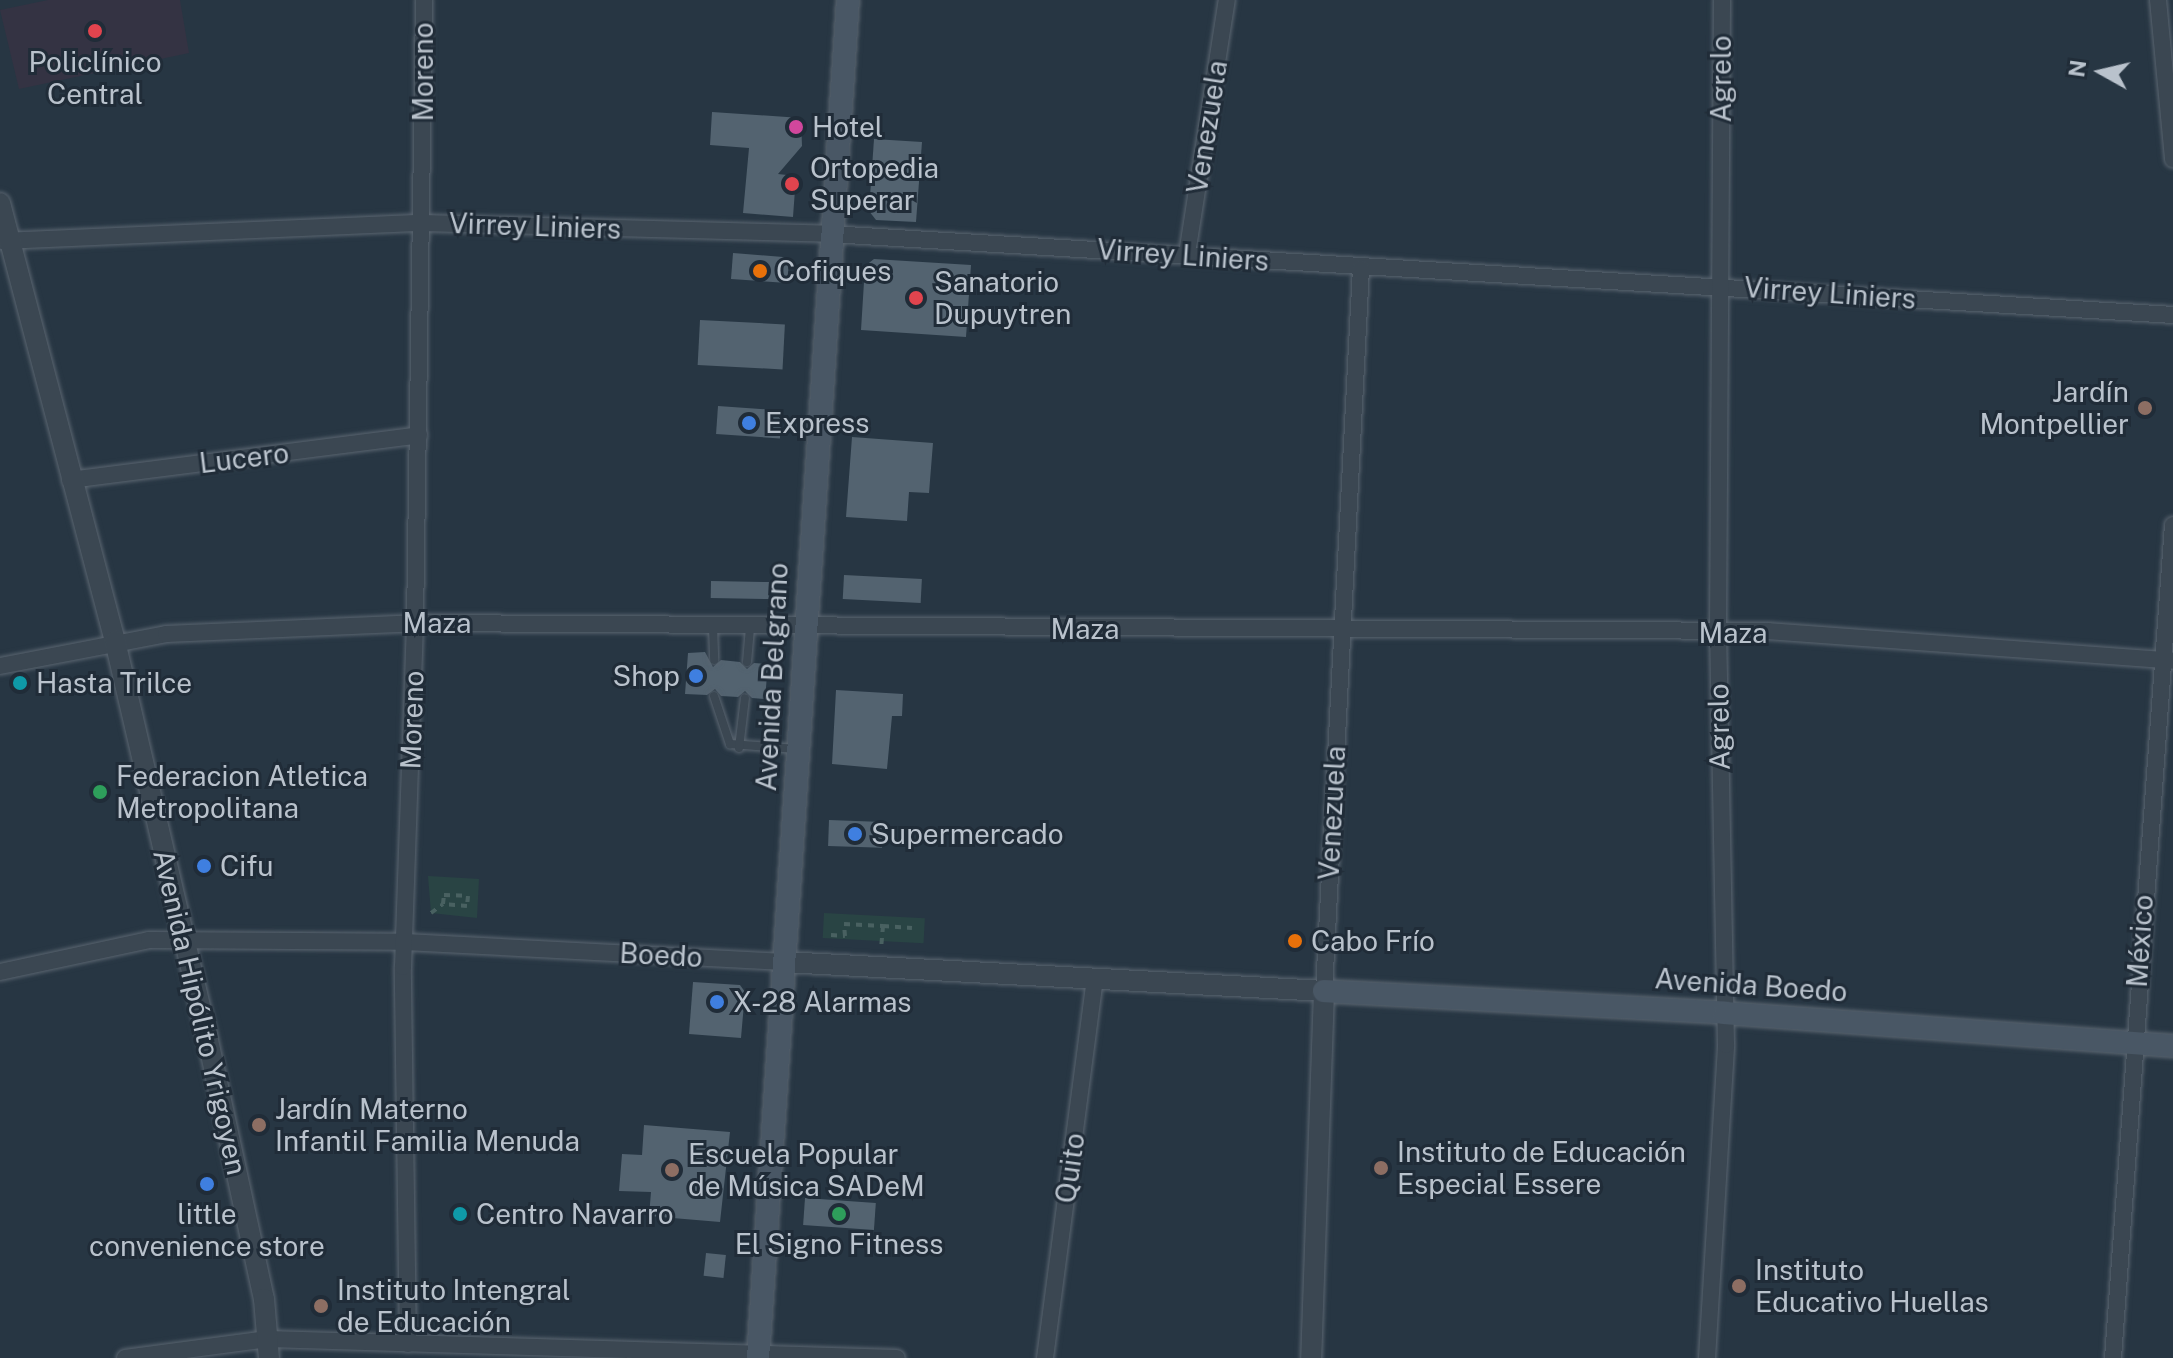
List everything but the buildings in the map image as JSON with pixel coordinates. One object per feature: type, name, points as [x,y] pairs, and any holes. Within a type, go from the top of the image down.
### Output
[{"type":"main road","name":"Avenida Belgrano","points":[[758,1356],[830,234],[848,0]]},
{"type":"main road","name":"Avenida Boedo","points":[[1324,991],[1725,1013],[2173,1046]]},
{"type":"street","name":"Moreno","points":[[408,1344],[405,942],[419,435],[424,0]]},
{"type":"street","name":"Venezuela","points":[[1187,254],[1227,0]]},
{"type":"street","name":"Agrelo","points":[[1707,1358],[1725,1013],[1718,633],[1722,0]]},
{"type":"street","points":[[2158,0],[2173,159]]},
{"type":"street","name":"Avenida Hipólito Yrigoyen","points":[[0,203],[4,240],[115,641],[261,1284],[269,1349]]},
{"type":"street","name":"Virrey Liniers","points":[[4,240],[422,223],[830,234],[2173,315]]},
{"type":"street","name":"Venezuela","points":[[1311,1358],[1340,632],[1361,268]]},
{"type":"street","name":"Lucero","points":[[70,480],[419,435]]},
{"type":"street","name":"México","points":[[2113,1358],[2133,1043],[2167,660],[2173,525]]},
{"type":"street","name":"Maza","points":[[0,666],[115,641],[415,623],[1340,632],[1768,631],[2167,660]]},
{"type":"street","name":"Boedo","points":[[0,972],[149,940],[405,942],[1324,991]]},
{"type":"street","name":"Quito","points":[[1045,1358],[1095,977]]},
{"type":"street","points":[[125,1358],[408,1344],[897,1358]]},
{"type":"lane","points":[[713,626],[714,660]]},
{"type":"lane","points":[[747,662],[750,626]]},
{"type":"lane","points":[[714,696],[723,734],[739,748],[798,749]]},
{"type":"lane","points":[[739,748],[745,698]]},
{"type":"path","points":[[431,913],[443,904],[467,906],[468,896],[444,895],[443,904]]},
{"type":"path","points":[[831,935],[845,936],[844,924],[912,928]]},
{"type":"path","points":[[879,967],[883,926]]},
{"type":"shaded area","name":"Policlínico Central","points":[[48,0],[180,0],[189,53],[19,89],[0,10]]},
{"type":"green space","points":[[428,876],[479,879],[477,918],[431,913]]},
{"type":"green space","points":[[824,913],[925,918],[924,943],[823,938]]},
{"type":"place","name":"Policlínico Central","points":[[95,31]]},
{"type":"place","name":"Hotel","points":[[796,127]]},
{"type":"place","name":"Ortopedia Superar","points":[[792,184]]},
{"type":"place","name":"Cofiques","points":[[760,271]]},
{"type":"place","name":"Sanatorio Dupuytren","points":[[916,298]]},
{"type":"place","name":"Jardín Montpellier","points":[[2145,408]]},
{"type":"place","name":"Express","points":[[749,423]]},
{"type":"place","name":"Shop","points":[[696,676]]},
{"type":"place","name":"Hasta Trilce","points":[[20,683]]},
{"type":"place","name":"Federacion Atletica Metropolitana","points":[[100,792]]},
{"type":"place","name":"Supermercado","points":[[855,834]]},
{"type":"place","name":"Cifu","points":[[204,866]]},
{"type":"place","name":"Cabo Frío","points":[[1295,941]]},
{"type":"place","name":"X-28 Alarmas","points":[[717,1002]]},
{"type":"place","name":"Jardín Materno Infantil Familia Menuda","points":[[259,1125]]},
{"type":"place","name":"Instituto de Educación Especial Essere","points":[[1381,1168]]},
{"type":"place","name":"Escuela Popular de Música SADeM","points":[[672,1170]]},
{"type":"place","name":"little convenience store","points":[[207,1184]]},
{"type":"place","name":"Centro Navarro","points":[[460,1214]]},
{"type":"place","name":"El Signo Fitness","points":[[839,1214]]},
{"type":"place","name":"Instituto Educativo Huellas","points":[[1739,1286]]},
{"type":"place","name":"Instituto Intengral de Educación","points":[[321,1306]]}]
